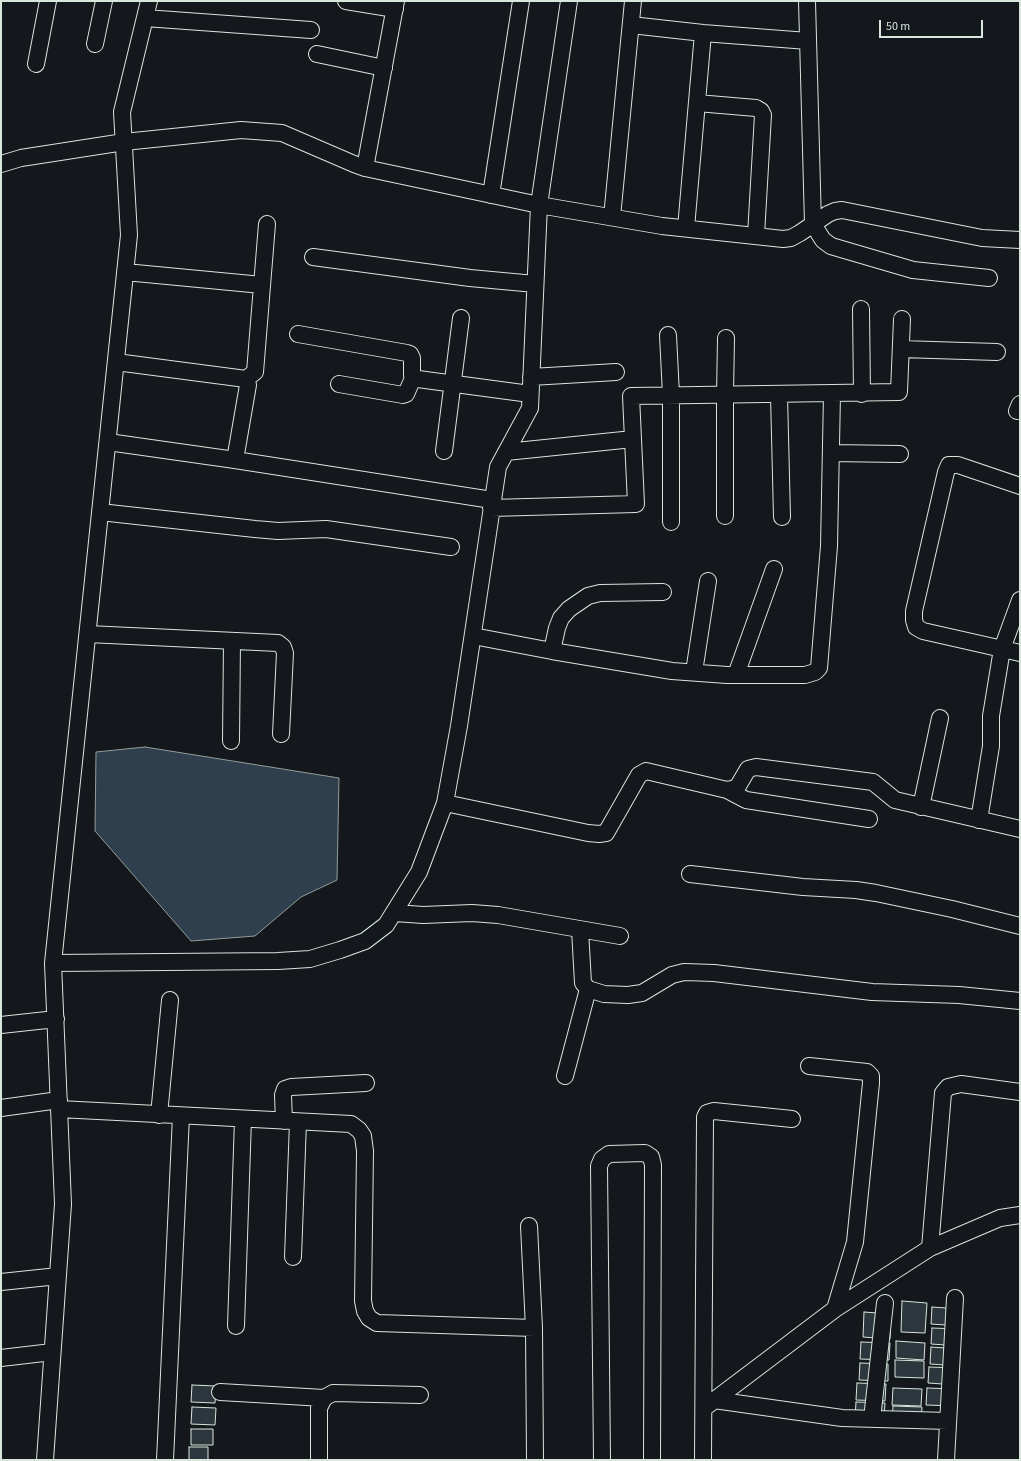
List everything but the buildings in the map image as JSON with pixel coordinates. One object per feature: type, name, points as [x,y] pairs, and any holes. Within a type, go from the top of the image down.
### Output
[{"type":"street","points":[[36,64],[48,1]]},
{"type":"street","points":[[95,44],[104,1]]},
{"type":"street","points":[[45,1460],[63,1204],[54,963],[129,235],[122,112],[149,1]]},
{"type":"street","points":[[346,1],[396,5],[365,168]]},
{"type":"street","points":[[491,195],[521,1]]},
{"type":"street","points":[[54,963],[278,961],[310,958],[340,950],[365,941],[386,925],[395,913],[419,872],[445,803],[459,726],[491,504],[498,467],[530,408],[539,205],[569,1]]},
{"type":"street","points":[[612,217],[634,1]]},
{"type":"street","points":[[807,1],[813,224],[823,240],[831,246],[913,270],[989,278]]},
{"type":"street","points":[[145,18],[311,30]]},
{"type":"street","points":[[632,25],[703,33],[808,41]]},
{"type":"street","points":[[686,228],[703,33]]},
{"type":"street","points":[[317,54],[384,68]]},
{"type":"street","points":[[697,103],[756,108],[761,111],[763,116],[756,235]]},
{"type":"street","points":[[1,164],[22,158],[124,142],[241,130],[282,132],[365,168],[539,205],[662,226],[791,238],[828,214],[842,210],[982,238],[1020,240]]},
{"type":"street","points":[[116,362],[246,379],[255,372],[267,224]]},
{"type":"street","points":[[313,257],[470,278],[535,284]]},
{"type":"street","points":[[125,272],[262,285]]},
{"type":"street","points":[[861,309],[862,394]]},
{"type":"street","points":[[444,451],[461,318]]},
{"type":"street","points":[[108,442],[235,460],[491,504],[636,504],[631,396],[862,394],[899,392],[902,319]]},
{"type":"street","points":[[298,334],[410,354],[413,378],[406,394],[403,395],[339,384]]},
{"type":"street","points":[[668,335],[671,395],[671,522]]},
{"type":"street","points":[[724,516],[724,395],[726,338]]},
{"type":"street","points":[[901,349],[997,352]]},
{"type":"street","points":[[531,377],[616,372]]},
{"type":"street","points":[[413,378],[530,394]]},
{"type":"street","points":[[235,460],[248,386],[246,379]]},
{"type":"street","points":[[473,636],[672,671],[736,674],[805,674],[814,672],[819,668],[829,546],[832,394]]},
{"type":"street","points":[[779,395],[782,518]]},
{"type":"street","points":[[506,452],[633,439]]},
{"type":"street","points":[[831,453],[900,454]]},
{"type":"street","points":[[1020,486],[958,465],[949,465],[946,472],[914,611],[916,627],[923,631],[1020,653]]},
{"type":"street","points":[[100,512],[278,531],[326,529],[451,547]]},
{"type":"street","points":[[736,674],[774,569]]},
{"type":"street","points":[[694,672],[708,581]]},
{"type":"street","points":[[552,651],[557,628],[561,618],[569,609],[588,596],[600,593],[663,592]]},
{"type":"street","points":[[980,820],[991,746],[991,716],[1002,649],[1020,600]]},
{"type":"street","points":[[88,634],[278,643],[283,647],[285,653],[280,734]]},
{"type":"street","points":[[231,740],[232,640]]},
{"type":"street","points":[[921,806],[940,718]]},
{"type":"street","points":[[727,790],[738,786],[748,769],[756,767],[873,782],[895,800],[1020,829]]},
{"type":"street","points":[[445,803],[588,833],[606,833],[638,775],[646,771],[727,790],[746,800],[869,819]]},
{"type":"street","points":[[690,874],[803,887],[856,890],[876,893],[952,909],[1020,926]]},
{"type":"street","points":[[395,913],[423,915],[472,913],[492,915],[620,936]]},
{"type":"street","points":[[580,930],[583,983],[588,989],[604,994],[628,995],[642,993],[672,975],[692,972],[714,973],[872,992],[959,995],[1006,998],[1020,1001]]},
{"type":"street","points":[[565,1076],[588,989]]},
{"type":"street","points":[[159,1115],[170,1000]]},
{"type":"street","points":[[1,1025],[56,1019]]},
{"type":"street","points":[[809,1066],[867,1072],[871,1076],[855,1242],[835,1309]]},
{"type":"street","points":[[293,1257],[291,1121],[283,1095],[285,1089],[291,1087],[366,1083]]},
{"type":"street","points":[[930,1248],[943,1093],[948,1087],[961,1084],[1020,1092]]},
{"type":"street","points":[[1,1108],[59,1104],[159,1115],[351,1124],[359,1130],[363,1136],[365,1151],[363,1301],[365,1311],[369,1318],[377,1323],[534,1328]]},
{"type":"street","points":[[703,1460],[709,1404],[705,1117],[707,1113],[714,1111],[792,1119]]},
{"type":"street","points":[[165,1460],[181,1116]]},
{"type":"street","points":[[236,1326],[243,1119]]},
{"type":"street","points":[[602,1460],[599,1166],[602,1159],[609,1154],[645,1153],[651,1157],[653,1165],[652,1460]]},
{"type":"street","points":[[709,1404],[835,1309],[930,1248],[1000,1218],[1020,1215]]},
{"type":"street","points":[[529,1226],[534,1328],[534,1460]]},
{"type":"street","points":[[1,1282],[58,1276]]},
{"type":"street","points":[[946,1460],[954,1298]]},
{"type":"street","points":[[872,1419],[885,1304]]},
{"type":"street","points":[[1,1358],[52,1352]]},
{"type":"street","points":[[220,1392],[324,1398],[333,1393],[420,1395]]},
{"type":"street","points":[[319,1460],[319,1408],[324,1398]]},
{"type":"street","points":[[709,1404],[842,1418],[948,1421]]},
{"type":"water","points":[[145,747],[339,778],[337,880],[301,897],[255,936],[191,941],[95,831],[96,752]]}]
